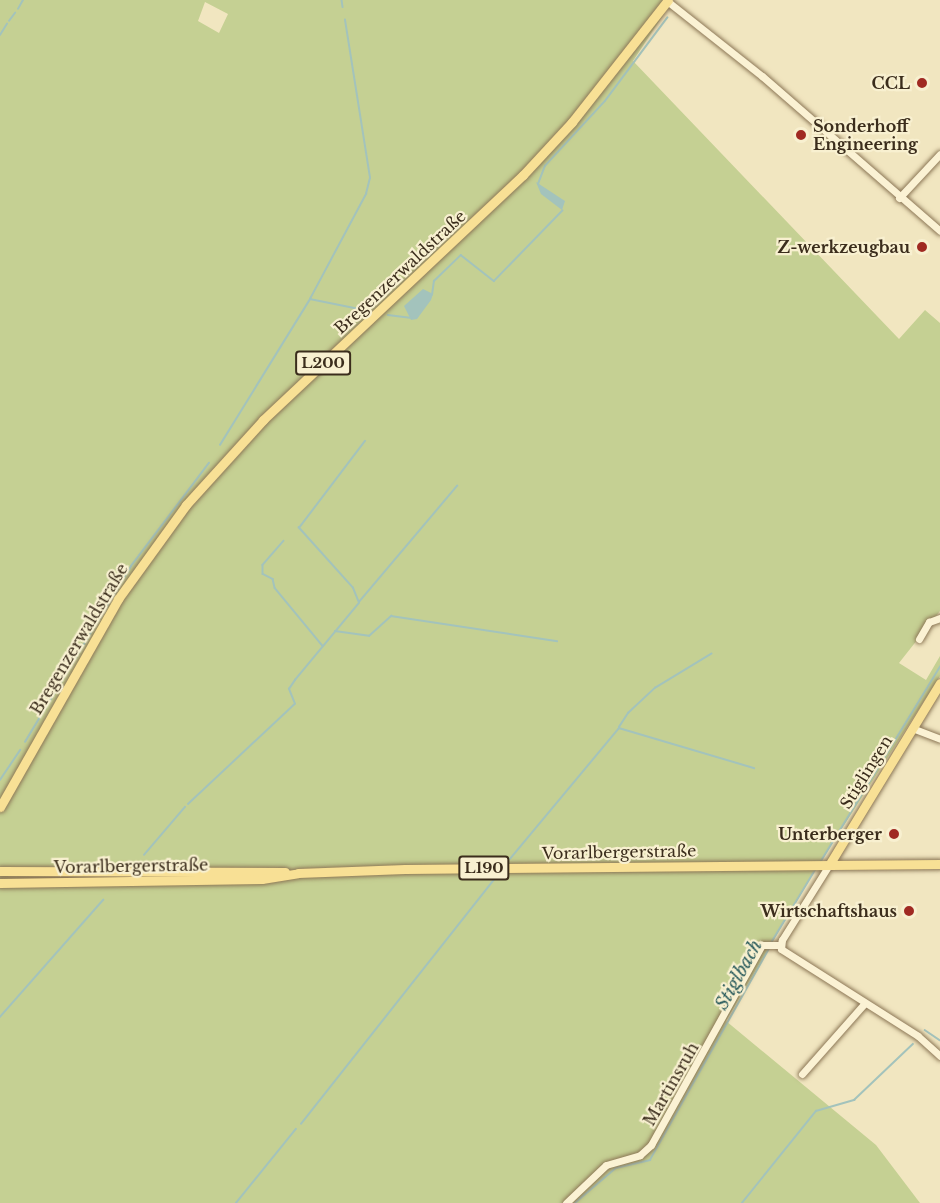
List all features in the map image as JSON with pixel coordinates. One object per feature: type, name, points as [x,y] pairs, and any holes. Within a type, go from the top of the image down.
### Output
[{"type":"main road","name":"Bregenzerwaldstraße","points":[[0,807],[118,599],[186,505],[263,420],[523,175],[572,122],[667,1]]},
{"type":"main road","name":"Stiglingen","points":[[827,865],[940,683]]},
{"type":"main road","points":[[0,864],[14,872]]},
{"type":"main road","name":"Vorarlbergerstraße","points":[[0,872],[260,870],[298,873],[940,864]]},
{"type":"main road","name":"Vorarlbergerstraße","points":[[0,883],[261,879],[298,873]]},
{"type":"main road","points":[[0,891],[18,883]]},
{"type":"street","points":[[667,1],[762,76],[899,198],[940,231]]},
{"type":"street","points":[[899,198],[940,154]]},
{"type":"street","points":[[919,639],[929,622],[940,618]]},
{"type":"street","name":"Stiglingen","points":[[912,728],[940,739]]},
{"type":"street","points":[[827,865],[778,945],[784,953],[918,1036],[940,1056]]},
{"type":"street","name":"Martinsruh","points":[[566,1203],[606,1165],[640,1155],[651,1146],[762,945],[778,945]]},
{"type":"street","points":[[802,1074],[864,1004]]},
{"type":"green space","points":[[0,0],[673,0],[633,61],[899,339],[925,310],[940,323],[940,611],[899,663],[926,680],[940,656],[940,676],[810,878],[726,1021],[876,1145],[920,1203],[0,1203]],"holes":[[[205,2],[228,14],[219,33],[198,21]]]},
{"type":"water","points":[[536,182],[565,201],[562,210],[541,194]]},
{"type":"water","points":[[423,289],[433,294],[431,300],[417,319],[411,320],[404,306]]},
{"type":"waterway","points":[[18,9],[23,0]]},
{"type":"waterway","points":[[342,0],[343,7]]},
{"type":"waterway","points":[[9,21],[15,13]]},
{"type":"waterway","points":[[538,184],[545,166],[605,101],[667,18]]},
{"type":"waterway","points":[[310,299],[366,194],[370,178],[345,20]]},
{"type":"waterway","points":[[0,35],[7,24]]},
{"type":"waterway","points":[[432,295],[434,281],[461,255],[494,281],[562,211]]},
{"type":"waterway","points":[[220,445],[310,299],[359,309]]},
{"type":"waterway","points":[[388,315],[412,318]]},
{"type":"waterway","points":[[188,804],[295,704],[289,689],[359,603],[353,588],[299,528],[365,441]]},
{"type":"waterway","points":[[25,742],[131,566],[209,463]]},
{"type":"waterway","points":[[359,602],[457,486]]},
{"type":"waterway","points":[[284,541],[263,565],[263,574],[273,579],[275,588],[323,646]]},
{"type":"waterway","points":[[335,631],[369,636],[391,616],[557,641]]},
{"type":"waterway","points":[[619,727],[628,713],[655,688],[711,654]]},
{"type":"waterway","name":"Stiglbach","points":[[821,861],[940,667]]},
{"type":"waterway","points":[[510,859],[619,728],[754,768]]},
{"type":"waterway","points":[[0,780],[20,750]]},
{"type":"waterway","points":[[144,855],[185,807]]},
{"type":"waterway","name":"Stiglbach","points":[[771,943],[815,870]]},
{"type":"waterway","points":[[301,1124],[496,877]]},
{"type":"waterway","points":[[0,1017],[103,900]]},
{"type":"waterway","name":"Stiglbach","points":[[575,1203],[616,1168],[650,1160],[770,947]]},
{"type":"waterway","points":[[925,1030],[940,1040]]},
{"type":"waterway","points":[[742,1203],[816,1111],[854,1100],[913,1044]]},
{"type":"waterway","points":[[236,1203],[296,1129]]},
{"type":"place","name":"CCL","points":[[922,83]]},
{"type":"place","name":"Sonderhoff Engineering","points":[[801,135]]},
{"type":"place","name":"Z-werkzeugbau","points":[[922,247]]},
{"type":"place","name":"Unterberger","points":[[894,834]]},
{"type":"place","name":"Wirtschaftshaus","points":[[909,911]]}]
